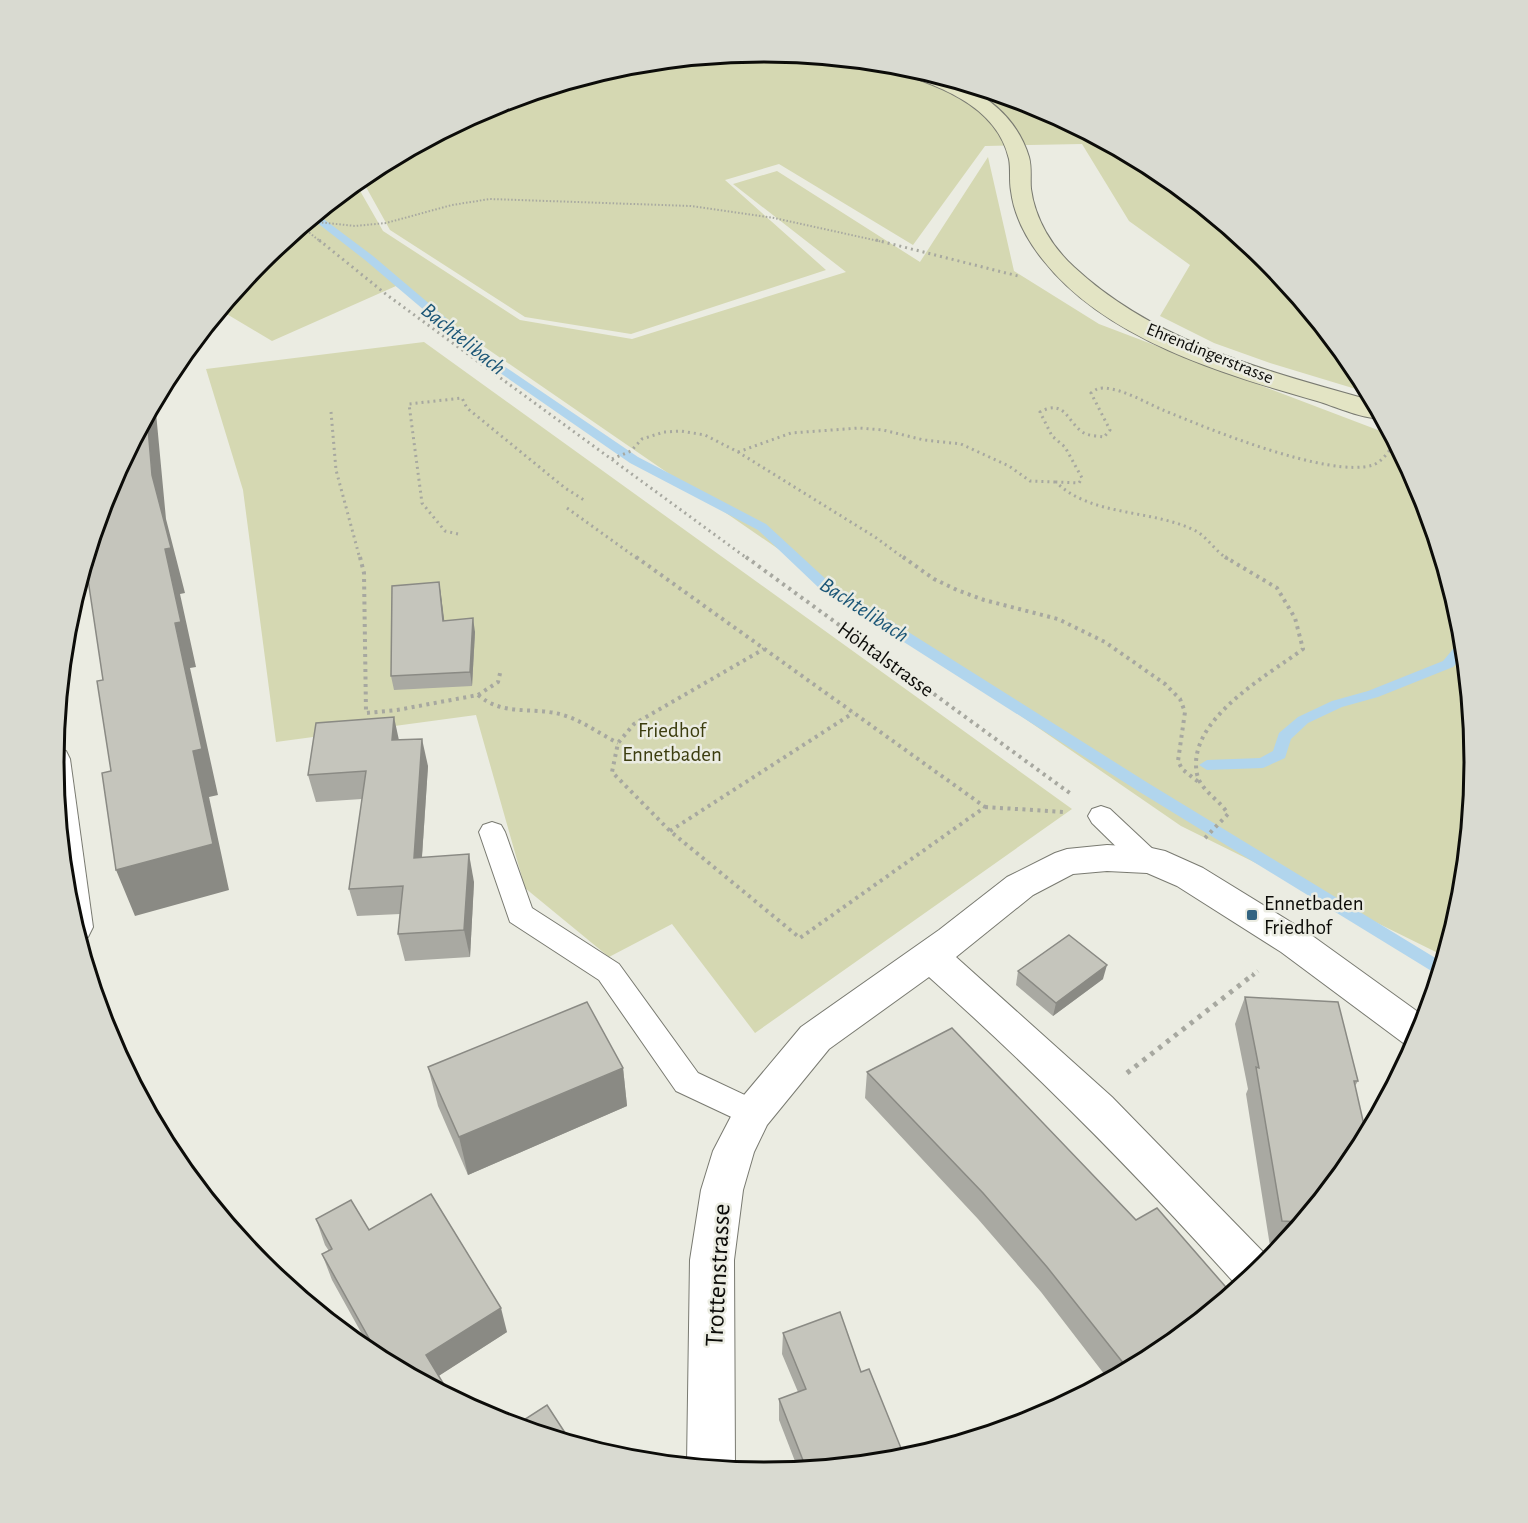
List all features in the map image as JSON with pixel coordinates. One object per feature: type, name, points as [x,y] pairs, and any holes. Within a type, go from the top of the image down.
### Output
[{"type":"main road","name":"Ehrendingerstrasse","points":[[958,89],[987,108],[1008,132],[1019,159],[1021,190],[1027,215],[1041,243],[1065,272],[1092,294],[1166,339],[1232,366],[1367,407]]},
{"type":"street","name":"Trottenstrasse","points":[[711,1459],[712,1260],[722,1190],[734,1151],[753,1113],[815,1038],[930,956],[1020,885],[1067,862],[1107,858],[1147,860]]},
{"type":"street","points":[[1147,860],[1165,864],[1190,876],[1294,942],[1411,1028]]},
{"type":"street","points":[[930,956],[994,1010],[1091,1102],[1248,1267]]},
{"type":"lane","points":[[1101,816],[1147,860]]},
{"type":"lane","points":[[492,832],[520,914],[609,972],[687,1082],[753,1113]]},
{"type":"path","points":[[319,221],[355,225],[386,223],[452,205],[490,199],[691,206],[731,211],[855,236],[1018,276]]},
{"type":"path","name":"Höhtalstrasse","points":[[307,231],[387,295],[1101,816]]},
{"type":"path","points":[[738,452],[791,433],[859,428],[883,430],[924,440],[961,444],[1009,466],[1030,481],[1079,483],[1082,478],[1065,447],[1052,436],[1040,412],[1050,408],[1061,409],[1069,415],[1084,434],[1104,436],[1110,430],[1091,393],[1096,389],[1131,397],[1262,446],[1337,466],[1360,468],[1373,465],[1390,448]]},
{"type":"path","points":[[458,534],[445,531],[422,503],[409,404],[462,398],[466,408],[565,488],[584,500]]},
{"type":"path","points":[[331,412],[336,470],[364,573],[366,713],[397,710],[478,695],[498,682],[501,669]]},
{"type":"path","points":[[613,458],[631,451],[642,439],[673,430],[705,435],[738,452],[875,537],[934,579],[984,600],[1058,619],[1119,650],[1165,684],[1179,699],[1185,712],[1178,761],[1182,769],[1225,807],[1228,814],[1209,834]]},
{"type":"path","points":[[1056,482],[1068,494],[1101,505],[1158,518],[1197,532],[1223,556],[1277,588],[1294,618],[1303,649],[1273,673],[1249,686],[1224,706],[1200,742],[1197,752],[1196,773],[1201,784]]},
{"type":"path","points":[[567,508],[985,807],[1101,816]]},
{"type":"path","points":[[764,649],[634,724],[618,743],[612,772],[670,831],[800,938],[985,807]]},
{"type":"path","points":[[478,695],[486,703],[502,709],[563,715],[618,743]]},
{"type":"path","points":[[670,831],[854,713]]},
{"type":"path","points":[[1091,1102],[1294,942]]},
{"type":"green space","points":[[764,62],[855,67],[945,85],[1032,115],[1114,155],[1153,179],[1226,235],[1259,267],[1319,335],[1356,389],[1214,343],[1160,316],[1190,265],[1129,221],[1082,144],[985,146],[913,245],[779,164],[725,180],[826,270],[631,334],[525,317],[390,230],[365,186],[414,155],[454,134],[539,99],[583,85],[673,67]]},
{"type":"green space","points":[[988,157],[1014,271],[1099,324],[1380,431],[1411,494],[1427,536],[1451,625],[1458,670],[1463,716],[1463,807],[1451,898],[1437,953],[1181,826],[396,286],[272,341],[227,314],[302,235],[360,190],[383,231],[520,320],[632,339],[846,272],[733,184],[777,171],[920,262]]},
{"type":"green space","name":"Friedhof Ennetbaden","points":[[424,342],[1072,809],[755,1033],[672,924],[609,957],[525,888],[476,715],[276,742],[243,490],[206,369]]},
{"type":"building","points":[[148,429],[152,475],[171,548],[165,549],[181,622],[175,623],[202,749],[193,751],[213,844],[116,870],[102,773],[111,771],[97,681],[103,680],[88,580],[117,494]]},
{"type":"building","points":[[439,582],[443,621],[473,618],[470,672],[391,676],[392,586]]},
{"type":"building","points":[[394,717],[392,740],[422,739],[414,858],[469,854],[464,930],[398,934],[403,886],[349,889],[366,771],[308,775],[316,723]]},
{"type":"building","points":[[1069,935],[1107,965],[1056,1003],[1018,971]]},
{"type":"building","points":[[1245,997],[1338,1002],[1358,1081],[1354,1081],[1363,1122],[1319,1188],[1291,1221],[1282,1221],[1256,1067],[1259,1068]]},
{"type":"building","points":[[587,1002],[623,1068],[459,1137],[428,1067]]},
{"type":"building","points":[[952,1028],[1136,1220],[1157,1208],[1226,1288],[1153,1344],[1123,1363],[1047,1267],[983,1193],[867,1072]]},
{"type":"building","points":[[431,1194],[501,1308],[426,1355],[443,1383],[370,1341],[322,1254],[332,1249],[316,1219],[351,1200],[369,1230]]},
{"type":"building","points":[[840,1312],[861,1372],[869,1369],[901,1448],[855,1456],[803,1460],[779,1399],[806,1389],[783,1333]]},
{"type":"building","points":[[547,1405],[565,1432],[539,1424],[525,1419]]},
{"type":"waterway","name":"Bachtelibach","points":[[320,221],[369,258],[494,364],[634,460],[762,527],[824,585],[1143,787],[1433,965]]},
{"type":"waterway","points":[[1207,765],[1263,763],[1280,754],[1284,737],[1303,720],[1337,704],[1373,694],[1448,664],[1456,655]]},
{"type":"place","name":"Ennetbaden Friedhof","points":[[1252,915]]}]
